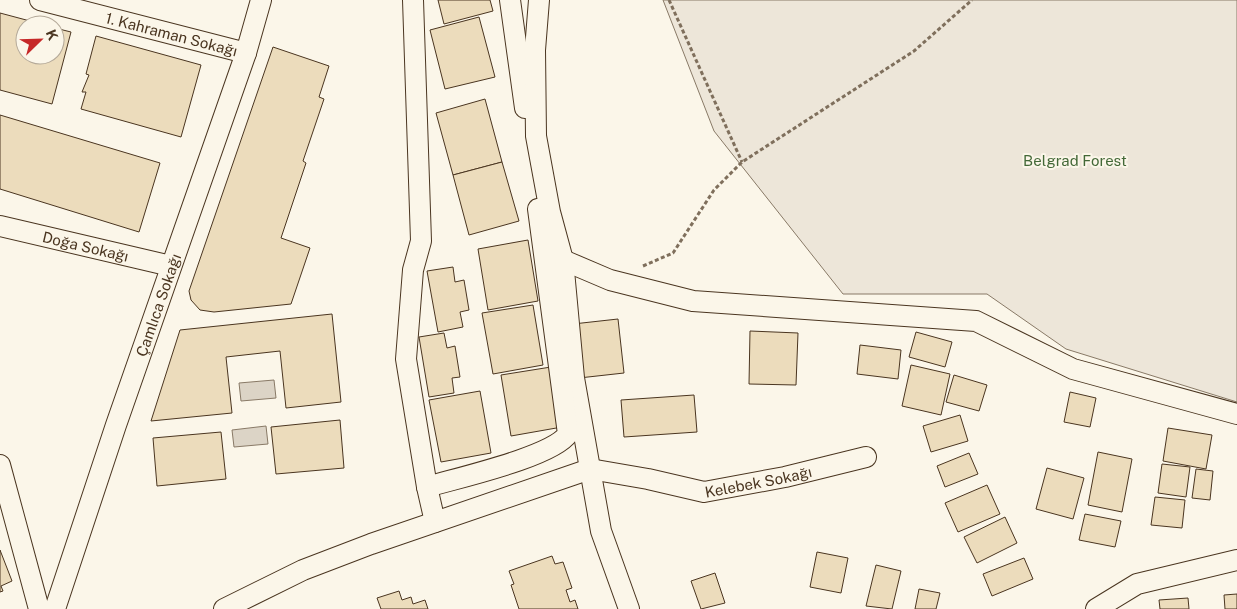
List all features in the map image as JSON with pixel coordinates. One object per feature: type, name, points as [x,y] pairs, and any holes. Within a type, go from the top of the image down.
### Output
[{"type":"street","name":"1. Kahraman Sokağı","points":[[40,0],[246,54]]},
{"type":"street","name":"Çamlıca Sokağı","points":[[55,609],[246,54],[261,0]]},
{"type":"street","points":[[413,0],[421,241],[413,270],[406,359],[434,522]]},
{"type":"street","points":[[427,487],[543,452],[563,442],[568,434],[510,0]]},
{"type":"street","points":[[539,0],[535,50],[536,136],[550,212],[563,260],[574,378],[601,531],[621,592],[629,609]]},
{"type":"street","name":"Doğa Sokağı","points":[[0,226],[172,266]]},
{"type":"street","points":[[563,260],[610,280],[693,301],[976,321],[1073,369],[1237,414]]},
{"type":"street","name":"Kelebek Sokağı","points":[[590,469],[648,479],[704,492],[785,477],[866,457]]},
{"type":"street","points":[[0,465],[40,609]]},
{"type":"street","points":[[224,609],[304,570],[434,522],[590,469]]},
{"type":"street","points":[[1096,609],[1137,584],[1237,560]]},
{"type":"path","points":[[669,0],[742,162]]},
{"type":"path","points":[[610,280],[673,253],[714,190],[742,162],[914,51],[972,0]]},
{"type":"green space","name":"Belgrad Forest","points":[[663,0],[1237,0],[1237,402],[1066,349],[987,294],[843,294],[714,131]]},
{"type":"shaded area","points":[[274,380],[276,398],[241,401],[239,383]]},
{"type":"shaded area","points":[[266,426],[268,444],[234,447],[232,430]]},
{"type":"building","points":[[438,0],[490,0],[493,11],[444,24]]},
{"type":"building","points":[[0,13],[15,17],[15,65],[62,65],[52,104],[0,90]]},
{"type":"building","points":[[479,17],[495,77],[445,89],[430,30]]},
{"type":"building","points":[[65,30],[71,32],[65,55]]},
{"type":"building","points":[[96,36],[201,65],[181,137],[81,109],[86,92],[82,92],[89,75],[86,74]]},
{"type":"building","points":[[273,47],[329,66],[319,97],[324,99],[303,161],[306,163],[281,238],[310,248],[291,304],[214,312],[200,310],[191,300],[189,291]]},
{"type":"building","points":[[485,99],[502,162],[453,175],[436,113]]},
{"type":"building","points":[[0,115],[160,163],[139,232],[0,189]]},
{"type":"building","points":[[502,162],[519,221],[469,235],[453,175]]},
{"type":"building","points":[[528,240],[538,301],[488,310],[478,249]]},
{"type":"building","points":[[453,267],[455,282],[464,280],[469,310],[460,312],[463,327],[438,332],[427,271]]},
{"type":"building","points":[[533,305],[543,365],[493,374],[482,313]]},
{"type":"building","points":[[332,314],[341,402],[286,408],[280,351],[226,357],[232,413],[151,421],[180,330]]},
{"type":"building","points":[[618,319],[624,373],[579,378],[573,324]]},
{"type":"building","points":[[750,331],[798,333],[796,385],[749,384]]},
{"type":"building","points":[[916,332],[952,342],[945,367],[909,357]]},
{"type":"building","points":[[444,333],[447,348],[455,346],[460,377],[452,378],[454,393],[429,397],[419,337]]},
{"type":"building","points":[[860,345],[901,350],[898,379],[857,374]]},
{"type":"building","points":[[911,365],[950,374],[941,415],[902,406]]},
{"type":"building","points":[[551,367],[562,427],[511,436],[501,375]]},
{"type":"building","points":[[954,375],[987,385],[979,411],[946,402]]},
{"type":"building","points":[[480,391],[491,453],[441,462],[429,400]]},
{"type":"building","points":[[1070,392],[1096,398],[1090,427],[1064,422]]},
{"type":"building","points":[[694,395],[697,432],[624,437],[621,400]]},
{"type":"building","points":[[960,415],[968,441],[931,452],[923,426]]},
{"type":"building","points":[[340,420],[344,468],[276,474],[271,427]]},
{"type":"building","points":[[1168,428],[1212,435],[1206,469],[1163,461]]},
{"type":"building","points":[[221,432],[226,479],[157,486],[153,438]]},
{"type":"building","points":[[1098,452],[1132,459],[1122,512],[1088,505]]},
{"type":"building","points":[[969,453],[978,474],[945,487],[937,466]]},
{"type":"building","points":[[1162,464],[1190,467],[1186,497],[1158,493]]},
{"type":"building","points":[[1047,468],[1084,478],[1073,519],[1036,509]]},
{"type":"building","points":[[1196,469],[1213,471],[1210,500],[1192,498]]},
{"type":"building","points":[[987,485],[1000,514],[958,532],[945,503]]},
{"type":"building","points":[[1155,497],[1185,500],[1182,528],[1151,525]]},
{"type":"building","points":[[1085,514],[1121,521],[1115,547],[1079,540]]},
{"type":"building","points":[[1005,517],[1017,543],[977,563],[964,537]]},
{"type":"building","points":[[0,550],[12,581],[1,586],[3,591],[0,592]]},
{"type":"building","points":[[817,552],[848,558],[841,593],[810,587]]},
{"type":"building","points":[[552,556],[555,564],[563,562],[572,588],[566,590],[570,602],[575,600],[578,609],[519,609],[511,585],[514,584],[509,571]]},
{"type":"building","points":[[1024,558],[1033,579],[992,596],[983,574]]},
{"type":"building","points":[[876,565],[901,571],[892,609],[866,606]]},
{"type":"building","points":[[715,573],[725,603],[701,609],[691,581]]},
{"type":"building","points":[[919,589],[940,593],[936,609],[915,609]]},
{"type":"building","points":[[399,591],[402,600],[411,597],[413,604],[425,600],[428,609],[381,609],[377,598]]},
{"type":"building","points":[[1237,594],[1237,609],[1225,609],[1224,595]]},
{"type":"building","points":[[1188,598],[1189,609],[1160,609],[1159,600]]}]
